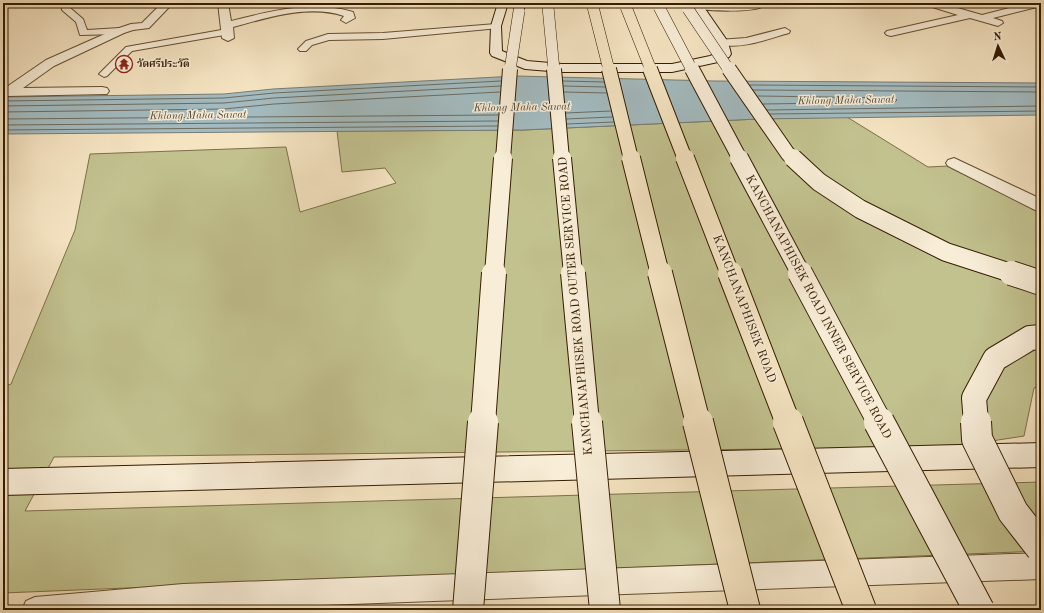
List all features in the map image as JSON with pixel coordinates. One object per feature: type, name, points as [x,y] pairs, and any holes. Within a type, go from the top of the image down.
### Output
[{"type":"highway","points":[[593,7],[746,610]]},
{"type":"highway","name":"KANCHANAPHISEK ROAD","points":[[626,7],[861,610]]},
{"type":"main road","points":[[6,89],[50,63],[120,31],[131,27],[145,26],[168,3]]},
{"type":"main road","points":[[223,3],[227,32],[245,20],[267,12],[292,6],[311,4],[338,5],[349,14],[350,18],[346,20]]},
{"type":"main road","points":[[929,3],[998,23]]},
{"type":"main road","points":[[944,7],[963,3]]},
{"type":"main road","points":[[982,18],[1041,3]]},
{"type":"main road","name":"KANCHANAPHISEK ROAD OUTER SERVICE ROAD","points":[[548,5],[605,610]]},
{"type":"main road","name":"KANCHANAPHISEK ROAD INNER SERVICE ROAD","points":[[658,5],[978,610]]},
{"type":"main road","points":[[691,5],[740,7],[760,5]]},
{"type":"main road","points":[[514,6],[496,26],[496,53],[524,65],[562,68],[672,68],[714,59],[725,54],[722,42],[691,5]]},
{"type":"main road","points":[[691,5],[788,154],[819,182],[860,210],[946,252],[1041,283]]},
{"type":"main road","points":[[468,610],[514,6]]},
{"type":"main road","points":[[891,33],[971,15]]},
{"type":"main road","points":[[722,42],[746,41],[786,31]]},
{"type":"main road","points":[[6,89],[102,91]]},
{"type":"main road","points":[[954,163],[1041,206]]},
{"type":"main road","points":[[1041,337],[1030,338],[995,359],[974,398],[978,439],[1013,512],[1041,548]]},
{"type":"main road","points":[[3,482],[1041,455]]},
{"type":"lane","points":[[65,3],[65,8],[80,21],[82,33],[120,31]]},
{"type":"lane","points":[[303,49],[309,43],[328,37],[383,36],[496,26]]},
{"type":"lane","points":[[104,74],[128,49],[227,32]]},
{"type":"lane","points":[[35,610],[183,597],[316,591],[1041,566]]},
{"type":"green space","points":[[847,117],[928,167],[948,166],[1041,213],[1041,385],[1034,388],[1024,436],[953,447],[54,457],[25,511],[1041,482],[1041,551],[3,593],[3,387],[11,384],[75,230],[90,154],[286,147],[300,212],[396,183],[385,168],[342,172],[337,131],[523,130],[758,119]]},
{"type":"water","name":"Khlong Maha Sawat","points":[[516,76],[714,81],[1041,83],[1041,115],[758,119],[523,130],[3,134],[3,97],[224,94],[273,89]]},
{"type":"place","name":"วัดศรีประวัติ","points":[[124,64]]}]
